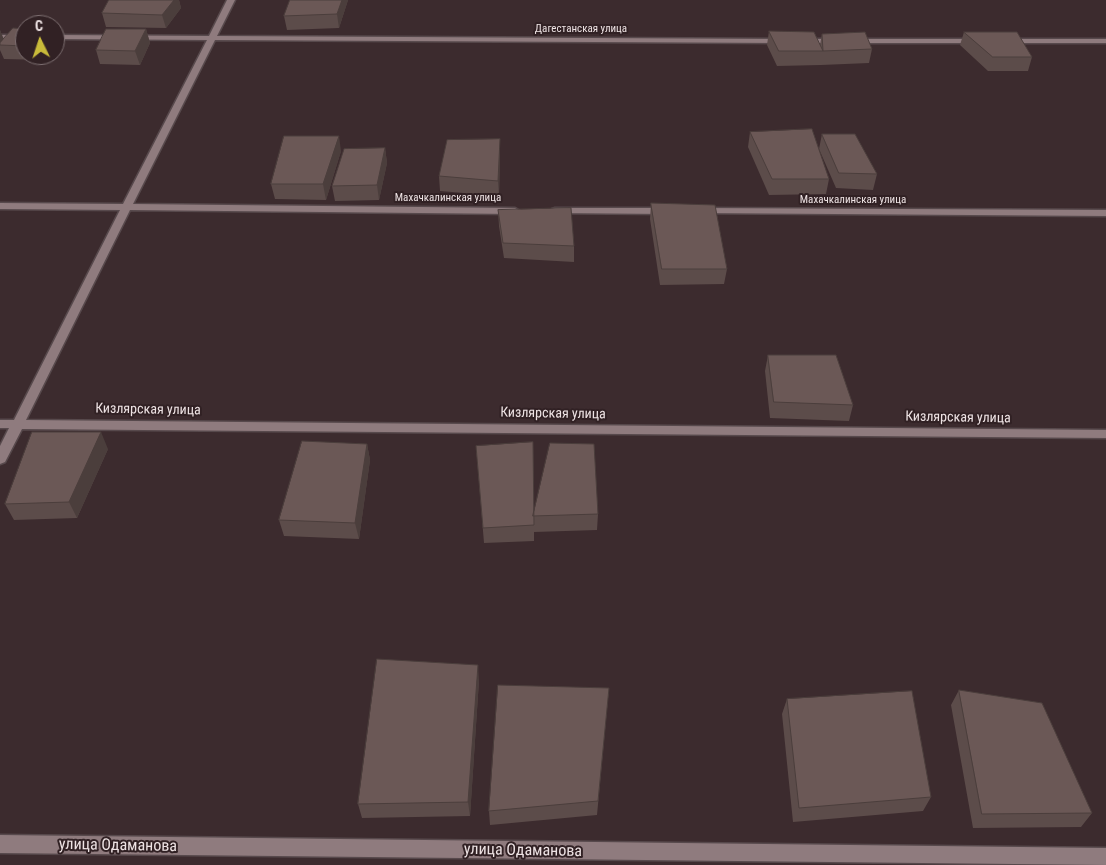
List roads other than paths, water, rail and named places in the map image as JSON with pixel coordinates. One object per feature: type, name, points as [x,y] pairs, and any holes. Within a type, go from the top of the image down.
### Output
[{"type":"street","points":[[0,459],[231,0]]},
{"type":"street","points":[[0,36],[15,37]]},
{"type":"street","name":"Дагестанская улица","points":[[65,37],[987,41]]},
{"type":"street","points":[[997,41],[1106,41]]},
{"type":"street","name":"Махачкалинская улица","points":[[0,206],[530,211]]},
{"type":"street","name":"Махачкалинская улица","points":[[549,211],[1106,213]]},
{"type":"street","name":"Кизлярская улица","points":[[0,424],[1106,434]]},
{"type":"street","name":"улица Одаманова","points":[[0,844],[1106,858]]}]
